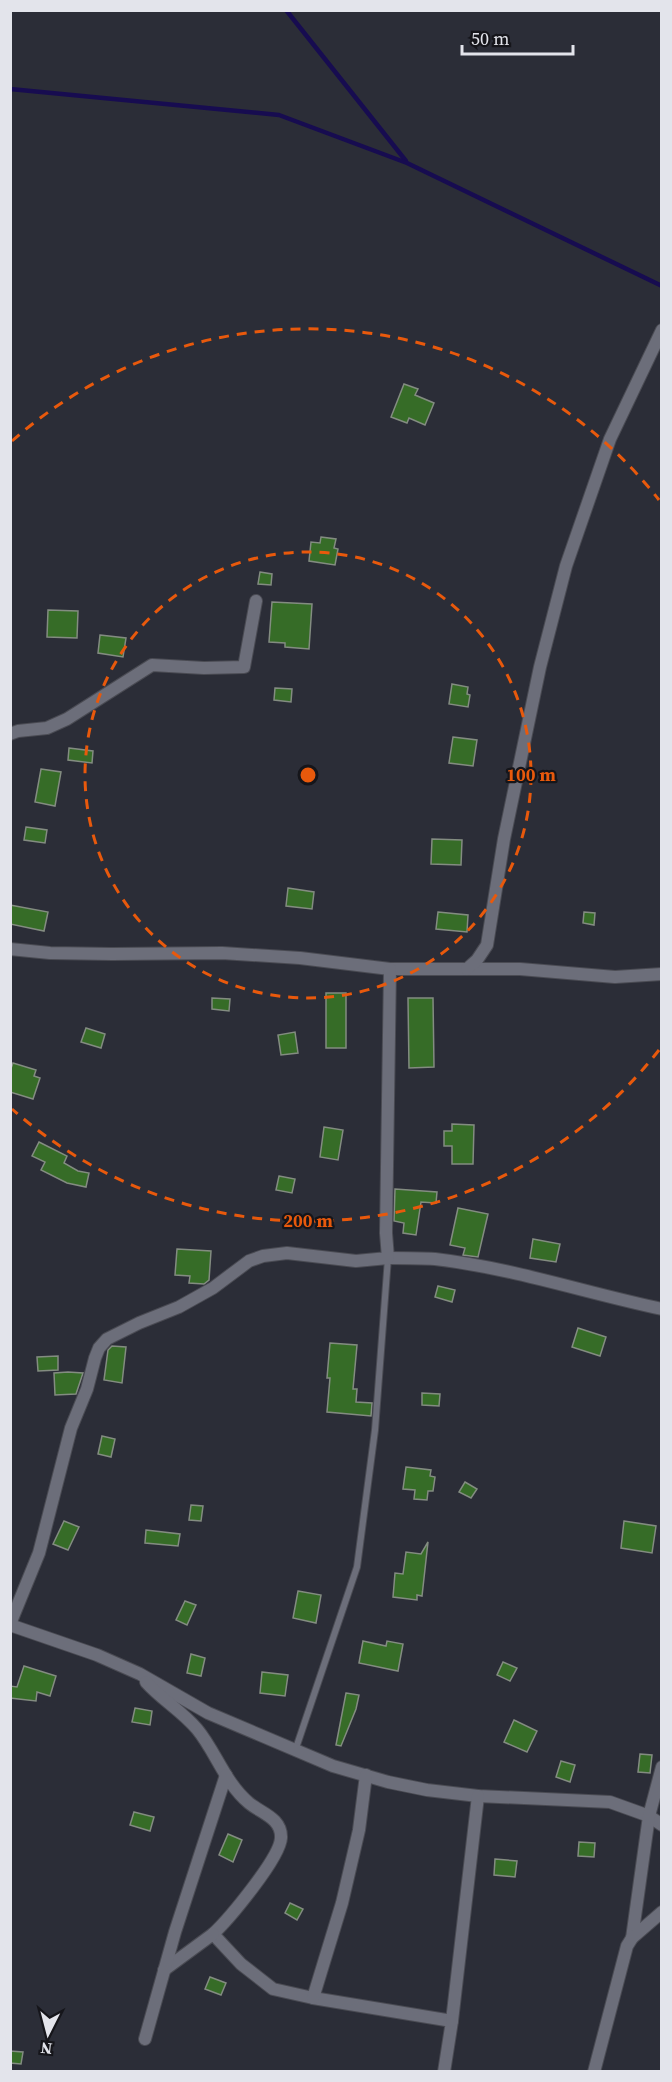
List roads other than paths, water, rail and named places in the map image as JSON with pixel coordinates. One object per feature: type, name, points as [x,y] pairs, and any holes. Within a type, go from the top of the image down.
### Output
[{"type":"street","points":[[467,969],[477,960],[487,945],[504,839],[540,667],[566,566],[610,438],[662,330]]},
{"type":"street","points":[[10,734],[47,728],[68,719],[152,665],[204,668],[244,667],[256,601]]},
{"type":"street","points":[[10,949],[102,954],[222,953],[300,958],[390,969],[520,969],[615,977],[662,974]]},
{"type":"street","points":[[388,1258],[386,1233],[390,969]]},
{"type":"street","points":[[662,1309],[543,1280],[434,1259],[388,1258],[356,1261],[287,1253],[263,1256],[249,1261],[213,1288],[179,1307],[107,1339],[99,1348],[87,1389],[71,1428],[39,1553],[10,1625],[97,1655],[140,1674],[208,1713],[333,1766],[427,1790],[478,1796],[610,1802],[649,1816],[662,1825]]},
{"type":"street","points":[[140,1674],[153,1690],[197,1729],[239,1793],[249,1804],[270,1816],[278,1825],[281,1837],[278,1851],[249,1893],[213,1934],[164,1970]]},
{"type":"street","points":[[594,2072],[623,1956],[632,1938],[649,1816],[662,1767]]},
{"type":"street","points":[[145,2039],[164,1970],[226,1775]]},
{"type":"street","points":[[313,1998],[342,1903],[357,1841],[366,1776]]},
{"type":"street","points":[[444,2072],[478,1796]]},
{"type":"street","points":[[632,1938],[662,1912]]},
{"type":"street","points":[[213,1934],[241,1964],[273,1989],[313,1998],[452,2021]]},
{"type":"lane","points":[[295,1751],[357,1567],[375,1430],[388,1258]]},
{"type":"waterway","points":[[286,10],[406,161]]},
{"type":"waterway","points":[[10,89],[279,115],[407,163],[662,286]]}]
